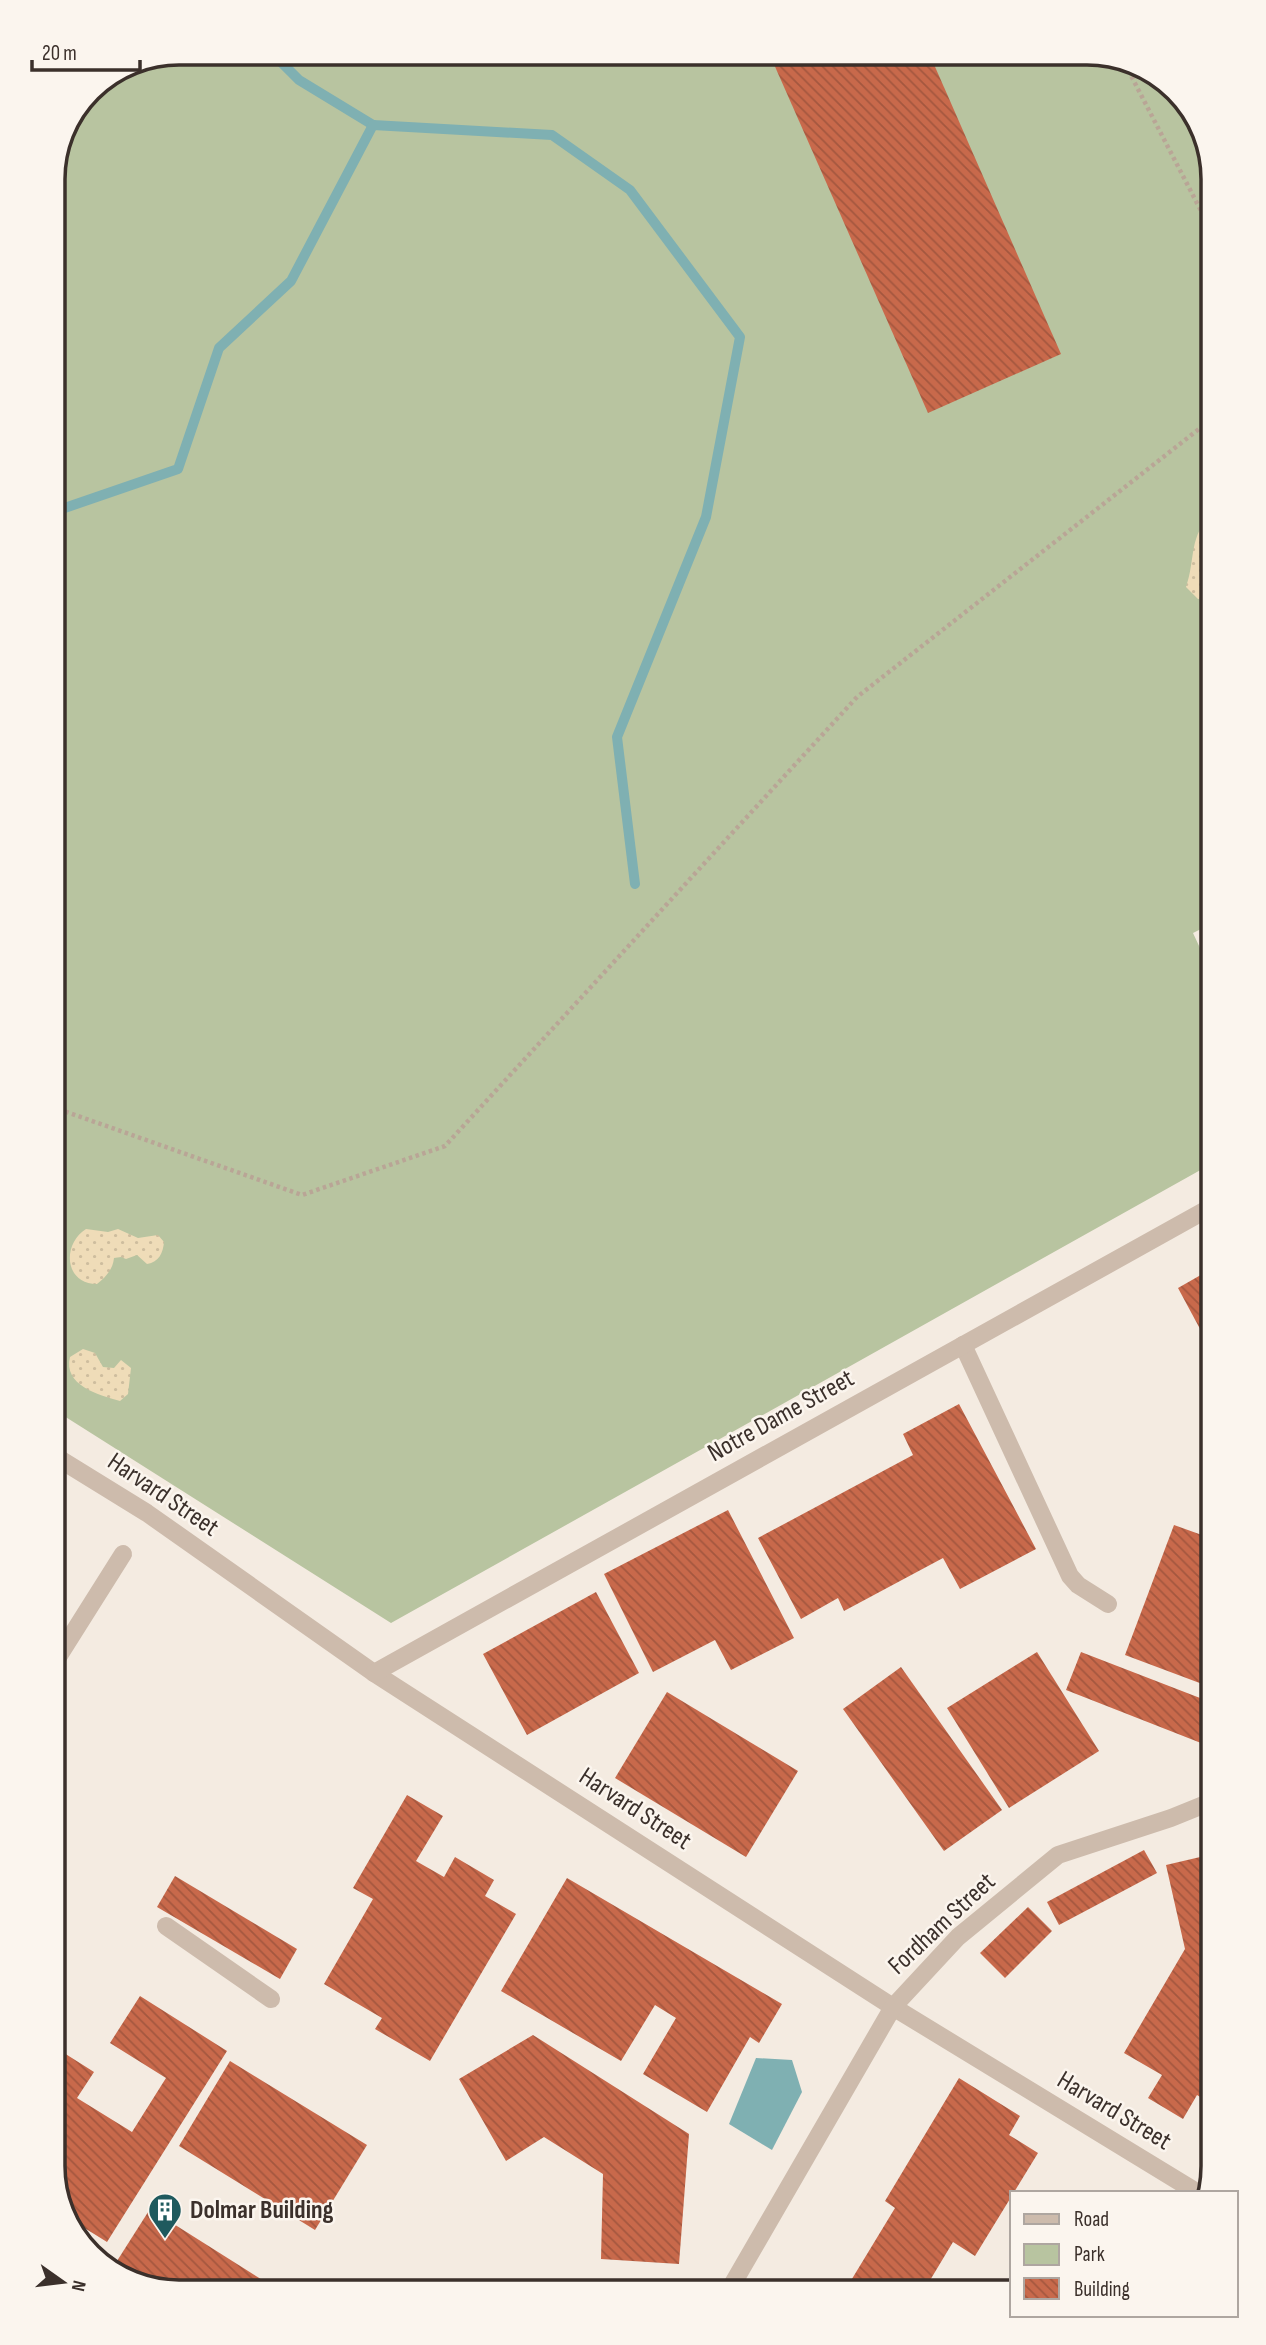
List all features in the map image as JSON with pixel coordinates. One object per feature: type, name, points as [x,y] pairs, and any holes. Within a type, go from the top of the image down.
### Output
[{"type":"street","name":"Notre Dame Street","points":[[373,1673],[1201,1213]]},
{"type":"street","points":[[963,1345],[1070,1576],[1078,1585],[1108,1604]]},
{"type":"street","name":"Harvard Street","points":[[65,1462],[147,1513],[373,1673],[893,2007],[1195,2191]]},
{"type":"street","points":[[65,1645],[123,1554]]},
{"type":"street","name":"Fordham Street","points":[[735,2280],[893,2007],[958,1937],[1058,1855],[1201,1806]]},
{"type":"street","points":[[166,1926],[271,1999]]},
{"type":"path","points":[[1130,73],[1201,211]]},
{"type":"path","points":[[65,1111],[302,1195],[445,1146],[857,696],[1201,427]]},
{"type":"green space","points":[[178,65],[1095,65],[1138,76],[1157,88],[1178,109],[1193,135],[1201,178],[1201,929],[1193,933],[1201,950],[1201,1170],[391,1623],[65,1417],[65,171],[76,128],[88,109],[103,93],[122,80],[142,71]]},
{"type":"sand","points":[[1200,530],[1201,599],[1198,599],[1186,587]]},
{"type":"sand","points":[[86,1229],[108,1232],[118,1229],[138,1238],[158,1235],[164,1242],[163,1250],[157,1259],[147,1264],[137,1255],[126,1259],[114,1258],[111,1269],[97,1284],[86,1282],[78,1278],[73,1271],[70,1253],[78,1236]]},
{"type":"sand","points":[[83,1349],[95,1353],[103,1367],[114,1368],[121,1360],[131,1368],[128,1394],[120,1401],[93,1392],[77,1382],[72,1375],[70,1357]]},
{"type":"water","points":[[756,2058],[792,2060],[802,2092],[772,2150],[729,2124]]},
{"type":"building","points":[[774,65],[934,65],[1061,354],[928,413]]},
{"type":"building","points":[[1201,1275],[1201,1331],[1178,1288]]},
{"type":"building","points":[[959,1404],[1036,1549],[960,1589],[943,1558],[844,1611],[838,1598],[801,1619],[758,1538],[913,1455],[903,1434]]},
{"type":"building","points":[[728,1510],[794,1638],[731,1670],[715,1640],[653,1672],[604,1574]]},
{"type":"building","points":[[1174,1525],[1201,1535],[1201,1684],[1125,1655]]},
{"type":"building","points":[[596,1592],[639,1673],[527,1735],[483,1654]]},
{"type":"building","points":[[1037,1652],[1099,1751],[1009,1808],[947,1708]]},
{"type":"building","points":[[1081,1652],[1201,1698],[1201,1743],[1066,1690]]},
{"type":"building","points":[[901,1667],[1002,1810],[944,1851],[843,1709]]},
{"type":"building","points":[[667,1692],[798,1771],[746,1857],[615,1778]]},
{"type":"building","points":[[407,1795],[443,1816],[416,1861],[444,1877],[455,1857],[494,1880],[485,1896],[516,1914],[430,2061],[375,2029],[382,2018],[324,1984],[373,1899],[353,1888]]},
{"type":"building","points":[[1144,1850],[1157,1873],[1059,1925],[1047,1902]]},
{"type":"building","points":[[1201,1857],[1201,2098],[1197,2095],[1183,2119],[1148,2098],[1162,2075],[1124,2053],[1185,1949],[1166,1865]]},
{"type":"building","points":[[175,1876],[297,1949],[280,1979],[157,1907]]},
{"type":"building","points":[[567,1878],[782,2004],[759,2043],[750,2037],[707,2112],[643,2074],[676,2018],[655,2005],[621,2061],[501,1991]]},
{"type":"building","points":[[1028,1907],[1052,1931],[1005,1978],[980,1953]]},
{"type":"building","points":[[140,1996],[227,2051],[107,2242],[82,2227],[73,2210],[67,2189],[65,2054],[94,2072],[77,2098],[132,2132],[166,2078],[110,2043]]},
{"type":"building","points":[[533,2035],[689,2134],[679,2264],[601,2259],[603,2174],[544,2137],[506,2161],[459,2079]]},
{"type":"building","points":[[230,2061],[367,2145],[315,2230],[179,2146]]},
{"type":"building","points":[[959,2078],[1020,2116],[1009,2135],[1038,2153],[1015,2191],[1010,2191],[1010,2199],[975,2256],[953,2242],[930,2280],[851,2280],[895,2208],[885,2201]]},
{"type":"building","name":"Dolmar Building","points":[[150,2209],[262,2280],[171,2280],[135,2272],[117,2262]]},
{"type":"waterway","points":[[284,65],[299,80],[373,125]]},
{"type":"waterway","points":[[65,508],[178,469],[219,348],[291,281],[373,125],[552,135],[630,190],[740,337],[706,517],[617,737],[635,884]]},
{"type":"place","name":"Dolmar Building","points":[[165,2240]]}]
